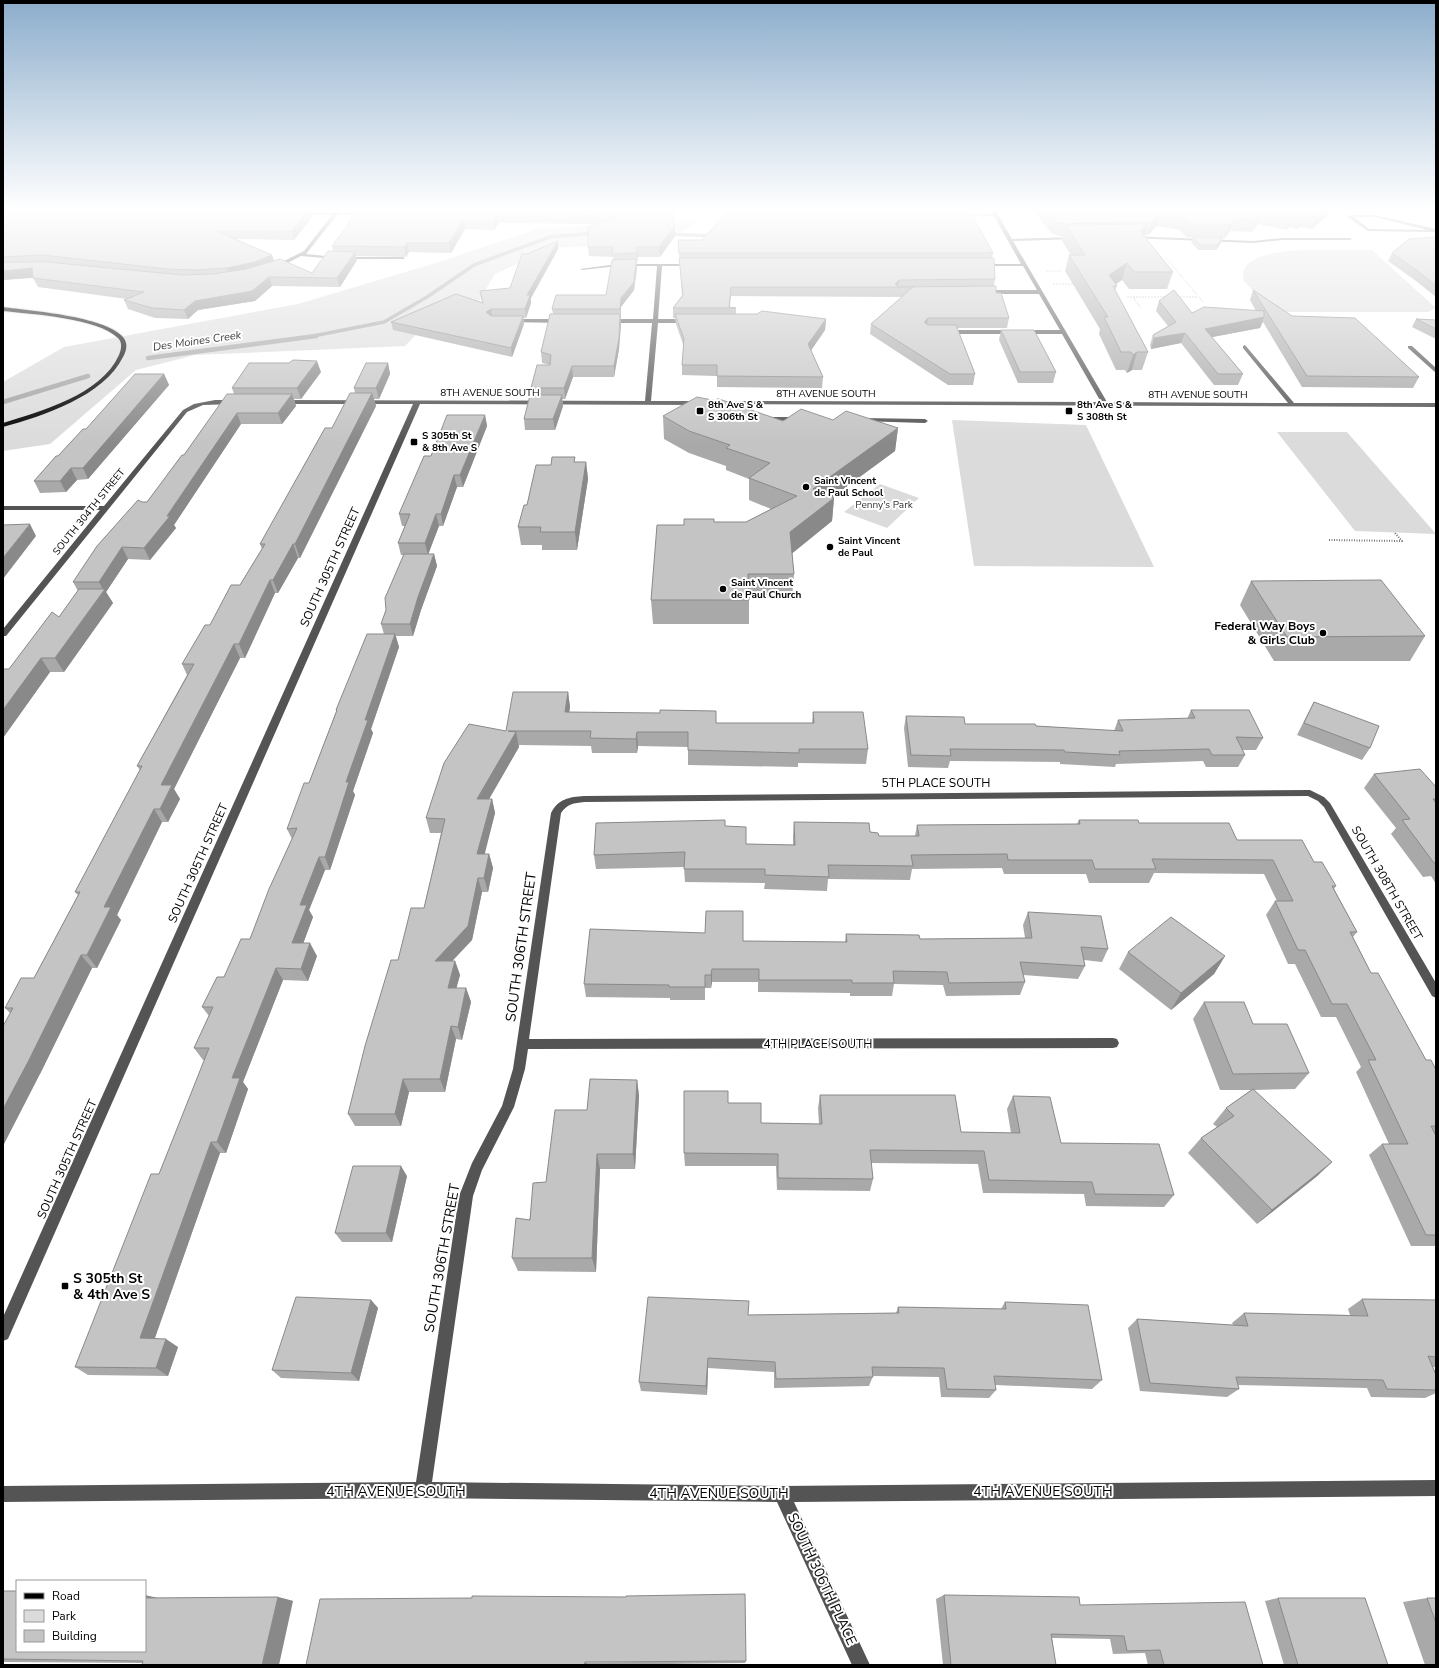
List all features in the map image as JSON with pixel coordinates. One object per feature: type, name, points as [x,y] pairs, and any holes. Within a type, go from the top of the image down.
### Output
[{"type":"main road","points":[[3,309],[37,313],[93,325],[111,331],[121,338],[124,347],[116,368],[104,380],[59,404],[3,425]]},
{"type":"street","points":[[648,403],[658,288]]},
{"type":"street","points":[[1038,288],[1105,404]]},
{"type":"street","points":[[977,292],[1040,292]]},
{"type":"street","points":[[500,321],[570,321]]},
{"type":"street","points":[[601,321],[694,321]]},
{"type":"street","points":[[943,332],[1062,332]]},
{"type":"street","points":[[1245,347],[1293,405]]},
{"type":"street","points":[[1410,347],[1436,371]]},
{"type":"street","name":"SOUTH 304TH STREET","points":[[3,634],[180,416],[193,405],[213,402],[245,402]]},
{"type":"street","name":"8TH AVENUE SOUTH","points":[[276,402],[1436,405]]},
{"type":"street","name":"SOUTH 305TH STREET","points":[[3,1334],[417,403]]},
{"type":"street","points":[[758,419],[804,420]]},
{"type":"street","points":[[851,420],[925,421]]},
{"type":"street","points":[[3,508],[105,508]]},
{"type":"street","name":"5TH PLACE SOUTH","points":[[562,804],[572,800],[584,799],[1310,793]]},
{"type":"street","name":"SOUTH 308TH STREET","points":[[1310,793],[1327,805],[1436,993]]},
{"type":"street","name":"SOUTH 306TH STREET","points":[[423,1490],[466,1196],[477,1167],[508,1107],[519,1069],[524,1044],[556,813],[562,804]]},
{"type":"street","name":"4TH PLACE SOUTH","points":[[524,1044],[1113,1044]]},
{"type":"street","name":"4TH AVENUE SOUTH","points":[[3,1494],[423,1490],[782,1494],[1436,1488]]},
{"type":"street","name":"SOUTH 306TH PLACE","points":[[782,1494],[861,1665]]},
{"type":"path","points":[[1190,288],[1203,302]]},
{"type":"path","points":[[1127,297],[1169,297]]},
{"type":"path","points":[[1133,297],[1141,308]]},
{"type":"path","points":[[1176,297],[1198,297]]},
{"type":"path","points":[[1329,540],[1402,541],[1394,532]]},
{"type":"green space","points":[[352,288],[487,288],[479,301],[443,307],[405,346],[195,355],[136,370],[50,444],[3,451],[3,382],[64,347],[298,304]]},
{"type":"green space","points":[[1250,288],[1414,288],[1436,308],[1428,312],[1273,312]]},
{"type":"green space","points":[[952,420],[1086,425],[1154,567],[974,566]]},
{"type":"green space","points":[[1277,432],[1347,432],[1436,534],[1355,531]]},
{"type":"green space","name":"Penny's Park","points":[[880,484],[919,498],[887,528],[844,512]]},
{"type":"building","points":[[111,288],[256,288],[252,291],[195,301],[184,310],[152,308],[124,300],[144,292]]},
{"type":"building","points":[[531,288],[527,295],[530,295],[525,309],[491,309],[486,312],[491,316],[523,316],[511,348],[391,322],[456,294],[483,303],[480,291]]},
{"type":"building","points":[[607,288],[629,288],[621,298],[620,309],[552,309],[556,295],[606,295]]},
{"type":"building","points":[[682,288],[731,288],[729,307],[736,308],[673,308],[683,295]]},
{"type":"building","points":[[912,288],[996,288],[996,293],[1001,293],[1009,318],[928,318],[925,321],[928,325],[956,325],[975,374],[950,374],[871,324]]},
{"type":"building","points":[[1090,288],[1114,288],[1148,352],[1137,352],[1133,355],[1131,352],[1121,352],[1104,317],[1108,317]]},
{"type":"building","points":[[1174,290],[1192,313],[1204,307],[1264,311],[1264,317],[1205,329],[1243,374],[1218,374],[1185,333],[1154,338],[1153,335],[1176,322],[1159,301]]},
{"type":"building","points":[[1253,290],[1292,316],[1355,318],[1419,377],[1307,376]]},
{"type":"building","points":[[762,311],[826,319],[808,344],[823,377],[717,376],[717,365],[682,365],[684,339],[675,314],[757,314]]},
{"type":"building","points":[[550,314],[620,314],[619,338],[614,366],[572,366],[564,388],[531,388],[537,365],[550,365],[551,355],[541,352]]},
{"type":"building","points":[[1416,319],[1436,320],[1436,329]]},
{"type":"building","points":[[1001,330],[1034,330],[1056,372],[1020,372]]},
{"type":"building","points":[[293,360],[317,361],[297,388],[232,388],[249,363],[289,363]]},
{"type":"building","points":[[366,363],[388,363],[376,388],[354,388]]},
{"type":"building","points":[[135,374],[164,374],[83,468],[71,468],[60,481],[34,481],[83,429],[86,429]]},
{"type":"building","points":[[350,393],[372,393],[295,544],[293,544],[273,580],[270,580],[239,644],[234,644],[161,785],[172,785],[160,809],[154,809],[104,907],[111,907],[87,955],[81,955],[3,1109],[3,1026],[13,1008],[5,1008],[21,978],[34,978],[80,892],[75,892],[142,766],[137,766],[194,664],[182,664],[205,625],[210,625],[231,585],[240,585],[265,544],[260,544],[325,428],[332,428]]},
{"type":"building","points":[[227,394],[292,394],[278,413],[237,413],[167,516],[170,516],[144,548],[122,547],[99,582],[73,582],[97,546],[138,500],[147,502],[182,455],[184,455]]},
{"type":"building","points":[[530,395],[562,395],[553,419],[524,419]]},
{"type":"building","points":[[697,397],[717,401],[717,399],[719,399],[783,421],[801,409],[833,420],[846,411],[898,428],[813,489],[834,498],[790,532],[794,574],[748,574],[749,600],[651,600],[657,525],[684,525],[684,519],[714,519],[714,522],[746,522],[797,496],[749,478],[770,463],[726,448],[730,445],[689,431],[663,416]]},
{"type":"building","points":[[447,415],[485,415],[460,475],[454,475],[441,514],[436,514],[425,543],[398,543],[410,514],[399,514],[424,456],[431,456]]},
{"type":"building","points":[[552,457],[575,457],[574,462],[586,462],[575,532],[540,532],[541,527],[518,527],[524,505],[527,505],[536,465],[551,465]]},
{"type":"building","points":[[30,524],[3,558],[3,525]]},
{"type":"building","points":[[404,554],[434,554],[410,624],[381,624],[386,610],[385,598]]},
{"type":"building","points":[[1381,580],[1425,636],[1287,637],[1251,581]]},
{"type":"building","points":[[79,589],[105,589],[55,658],[41,658],[3,710],[3,669],[9,669],[52,612],[59,617]]},
{"type":"building","points":[[367,634],[395,634],[365,720],[368,720],[346,782],[349,782],[325,857],[319,857],[300,905],[307,905],[292,943],[310,943],[301,969],[276,968],[232,1078],[240,1078],[217,1142],[211,1142],[140,1338],[166,1339],[156,1368],[75,1367],[151,1174],[159,1174],[209,1048],[194,1048],[213,1007],[202,1007],[217,977],[224,977],[241,939],[250,939],[269,889],[297,828],[287,829],[304,783],[309,783],[336,710]]},
{"type":"building","points":[[513,692],[568,692],[565,712],[660,713],[660,710],[716,711],[716,723],[814,723],[813,712],[863,712],[868,749],[799,749],[799,753],[688,750],[688,732],[637,732],[636,739],[590,738],[591,731],[508,731],[516,732],[477,799],[492,799],[477,854],[489,854],[484,878],[478,878],[468,926],[435,961],[455,961],[448,988],[466,988],[458,1027],[451,1026],[440,1079],[403,1079],[395,1114],[348,1114],[365,1046],[391,960],[398,960],[411,908],[424,908],[445,819],[426,818],[444,763],[469,724],[506,731]]},
{"type":"building","points":[[1314,702],[1379,726],[1370,748],[1304,723]]},
{"type":"building","points":[[1191,710],[1249,710],[1263,738],[1236,737],[1245,755],[1212,755],[1209,749],[1119,751],[1120,755],[1065,752],[1064,750],[950,749],[951,756],[911,755],[906,716],[964,717],[965,724],[1035,724],[1036,726],[1123,731],[1118,720],[1195,718]]},
{"type":"building","points":[[1420,769],[1436,787],[1436,799],[1433,799],[1436,803],[1436,863],[1434,863],[1402,820],[1410,819],[1374,774]]},
{"type":"building","points":[[725,820],[725,826],[746,827],[746,844],[795,845],[794,822],[869,823],[870,832],[878,833],[879,836],[919,836],[917,825],[1080,824],[1079,820],[1138,820],[1139,823],[1229,823],[1237,840],[1302,840],[1314,862],[1322,862],[1336,886],[1332,886],[1357,932],[1350,932],[1371,973],[1378,973],[1426,1060],[1431,1060],[1436,1070],[1436,1126],[1431,1126],[1436,1136],[1436,1235],[1426,1235],[1382,1144],[1408,1144],[1368,1060],[1376,1060],[1347,1004],[1332,1004],[1305,950],[1298,950],[1275,901],[1293,901],[1273,860],[1152,859],[1156,869],[1095,869],[1092,860],[1008,860],[1007,854],[911,855],[913,866],[828,865],[829,877],[765,875],[765,869],[684,869],[685,852],[594,855],[596,823]]},
{"type":"building","points":[[706,911],[743,911],[743,941],[847,942],[846,934],[919,935],[920,939],[1032,938],[1028,912],[1101,916],[1108,949],[1081,947],[1085,966],[1020,962],[1025,982],[949,983],[947,972],[893,971],[894,983],[852,983],[852,980],[759,980],[759,969],[712,969],[711,975],[705,975],[705,987],[584,984],[590,929],[705,933]]},
{"type":"building","points":[[1171,917],[1225,956],[1181,993],[1128,952]]},
{"type":"building","points":[[1204,1002],[1244,1002],[1253,1024],[1287,1024],[1309,1073],[1233,1074]]},
{"type":"building","points":[[590,1079],[637,1080],[633,1154],[597,1154],[592,1258],[512,1258],[516,1218],[530,1220],[533,1183],[546,1182],[555,1110],[587,1110]]},
{"type":"building","points":[[1253,1089],[1332,1162],[1272,1210],[1201,1138],[1234,1116],[1226,1108]]},
{"type":"building","points":[[684,1091],[728,1091],[728,1103],[761,1103],[761,1123],[822,1124],[820,1095],[955,1095],[961,1132],[1020,1133],[1013,1096],[1050,1097],[1061,1143],[1159,1144],[1174,1195],[1095,1194],[1092,1182],[989,1180],[984,1151],[870,1150],[873,1179],[778,1178],[778,1154],[684,1153]]},
{"type":"building","points":[[353,1166],[401,1166],[386,1233],[335,1233]]},
{"type":"building","points":[[296,1297],[371,1300],[351,1373],[272,1370]]},
{"type":"building","points":[[648,1297],[749,1301],[748,1315],[899,1313],[898,1307],[1006,1309],[1005,1302],[1088,1305],[1102,1380],[994,1376],[996,1390],[947,1389],[944,1368],[872,1367],[873,1377],[776,1379],[775,1362],[708,1358],[706,1386],[639,1382]]},
{"type":"building","points":[[1362,1299],[1436,1300],[1436,1357],[1428,1356],[1436,1375],[1436,1390],[1387,1389],[1383,1380],[1236,1377],[1239,1389],[1150,1383],[1137,1319],[1248,1326],[1244,1313],[1368,1316]]},
{"type":"building","points":[[3,1591],[16,1591],[16,1652],[146,1652],[146,1598],[278,1597],[262,1665],[142,1665],[143,1661],[3,1659]]},
{"type":"building","points":[[745,1594],[746,1661],[585,1662],[584,1665],[306,1665],[320,1599],[472,1598],[472,1596],[626,1597]]},
{"type":"building","points":[[944,1595],[1079,1597],[1080,1605],[1245,1602],[1263,1665],[1164,1665],[1160,1650],[1127,1651],[1124,1636],[1051,1634],[1056,1665],[951,1665]]},
{"type":"building","points":[[1278,1598],[1365,1598],[1388,1665],[1298,1665]]},
{"type":"building","points":[[1427,1598],[1436,1598],[1436,1623]]},
{"type":"waterway","name":"Des Moines Creek","points":[[308,337],[384,322],[440,288]]},
{"type":"waterway","name":"Des Moines Creek","points":[[148,358],[316,336]]},
{"type":"waterway","name":"Des Moines Creek","points":[[3,402],[88,376]]},
{"type":"place","name":"8th Ave S & S 306th St","points":[[700,411]]},
{"type":"place","name":"8th Ave S & S 308th St","points":[[1069,411]]},
{"type":"place","name":"S 305th St & 8th Ave S","points":[[414,442]]},
{"type":"place","name":"Saint Vincent de Paul School","points":[[806,487]]},
{"type":"place","name":"Saint Vincent de Paul","points":[[830,547]]},
{"type":"place","name":"Saint Vincent de Paul Church","points":[[723,589]]},
{"type":"place","name":"Federal Way Boys & Girls Club","points":[[1323,633]]},
{"type":"place","name":"S 305th St & 4th Ave S","points":[[65,1286]]}]
